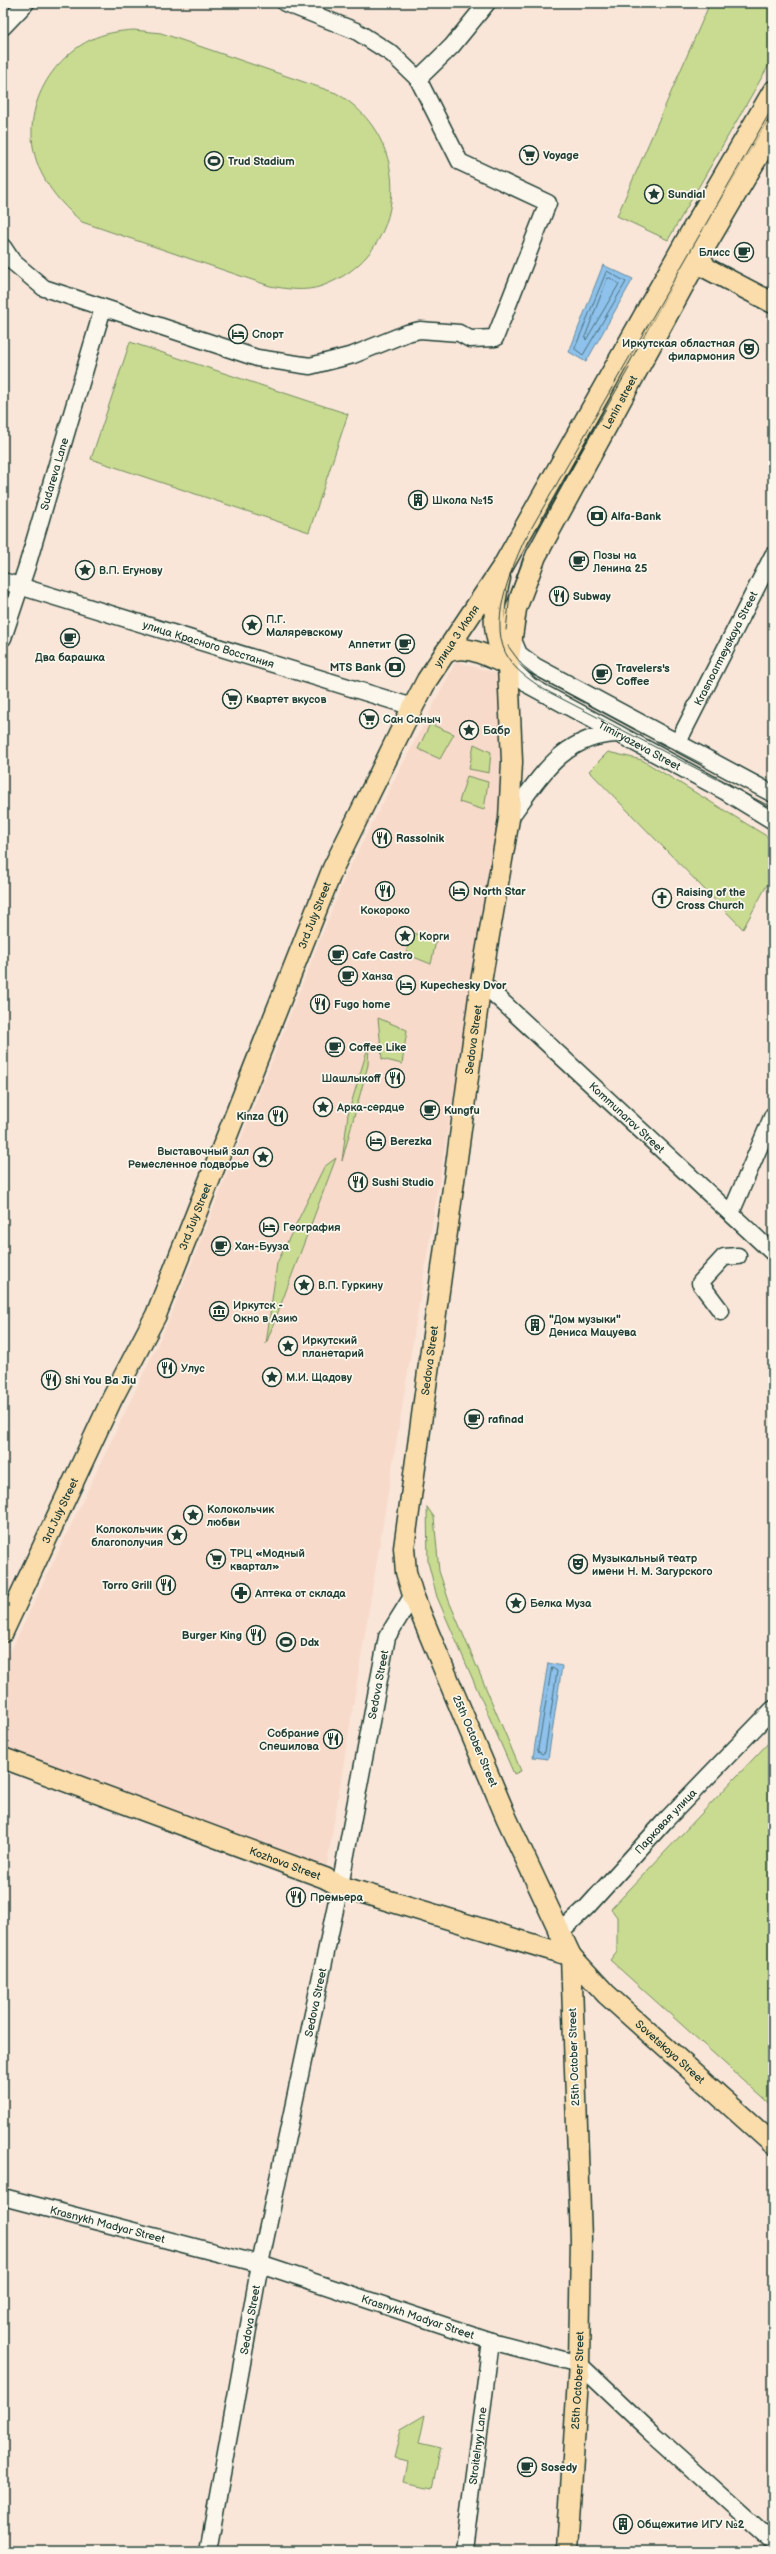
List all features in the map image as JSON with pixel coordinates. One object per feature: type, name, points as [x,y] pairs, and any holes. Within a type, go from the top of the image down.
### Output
[{"type":"main road","name":"Lenin street","points":[[503,566],[692,230],[773,91]]},
{"type":"main road","name":"Lenin street","points":[[508,665],[513,640],[516,609],[536,556],[699,257],[773,131]]},
{"type":"main road","points":[[692,230],[699,257],[706,268],[773,302]]},
{"type":"main road","points":[[503,566],[494,604],[494,623],[499,649],[508,665]]},
{"type":"main road","name":"улица 3 Июля","points":[[413,707],[444,653],[503,566]]},
{"type":"main road","points":[[444,653],[462,649],[483,654],[508,665]]},
{"type":"main road","name":"Sedova Street","points":[[413,1595],[406,1572],[404,1548],[481,982],[509,820],[512,762],[508,665]]},
{"type":"main road","name":"3rd July Street","points":[[3,1632],[112,1399],[156,1315],[333,868],[413,707]]},
{"type":"main road","name":"25th October Street","points":[[413,1595],[507,1819],[558,1934],[571,1956],[581,2239],[579,2364],[567,2551]]},
{"type":"main road","name":"Kozhova Street","points":[[3,1758],[325,1878],[340,1886],[571,1956]]},
{"type":"main road","name":"Sovetskaya Street","points":[[571,1956],[606,1994],[773,2144]]},
{"type":"street","points":[[3,28],[26,3]]},
{"type":"street","points":[[3,247],[13,262],[44,288],[257,358],[310,366],[353,355],[407,333],[420,330],[459,333],[470,339],[495,338],[548,203],[460,162],[418,79],[392,54],[356,31],[285,3]]},
{"type":"street","points":[[418,79],[452,46],[487,3]]},
{"type":"street","name":"Sudareva Lane","points":[[3,638],[103,308]]},
{"type":"street","name":"Krasnoarmeyskaya Street","points":[[678,742],[773,555]]},
{"type":"street","name":"улица Красного Восстания","points":[[3,581],[413,707]]},
{"type":"street","points":[[513,640],[520,654],[535,666]]},
{"type":"street","points":[[508,665],[535,666]]},
{"type":"street","name":"Timiryazeva Street","points":[[508,665],[530,686],[724,791],[773,821]]},
{"type":"street","name":"Timiryazeva Street","points":[[535,666],[773,794]]},
{"type":"street","points":[[509,820],[537,781],[568,749],[590,737],[618,734]]},
{"type":"street","name":"Kommunarov Street","points":[[481,982],[773,1253]]},
{"type":"street","points":[[731,1213],[773,1115]]},
{"type":"street","points":[[721,1311],[700,1283],[724,1257],[738,1256]]},
{"type":"street","name":"Sedova Street","points":[[208,2551],[260,2264],[340,1886],[387,1637],[413,1595]]},
{"type":"street","name":"Парковая улица","points":[[558,1934],[587,1907],[664,1822],[773,1709]]},
{"type":"street","name":"Krasnykh Madyar Street","points":[[3,2198],[260,2264],[490,2340],[579,2364],[773,2542]]},
{"type":"street","name":"Stroitelnyy Lane","points":[[464,2551],[490,2340]]},
{"type":"shaded area","points":[[456,661],[498,674],[501,805],[326,1871],[3,1747],[3,1667],[169,1320],[346,874]]},
{"type":"green space","points":[[710,3],[773,3],[773,58],[668,240],[617,216]]},
{"type":"green space","points":[[134,30],[161,33],[336,93],[362,113],[380,138],[389,166],[392,195],[386,223],[372,249],[351,271],[316,288],[296,289],[270,286],[82,222],[61,201],[47,183],[35,157],[32,137],[33,118],[38,99],[46,81],[58,65],[73,51],[90,40],[106,34]]},
{"type":"green space","points":[[130,342],[348,414],[309,532],[91,459]]},
{"type":"green space","points":[[430,724],[454,734],[440,759],[418,749]]},
{"type":"green space","points":[[474,744],[491,752],[489,773],[469,769]]},
{"type":"green space","points":[[608,752],[642,760],[773,840],[773,874],[743,929],[589,771]]},
{"type":"green space","points":[[467,776],[488,782],[484,810],[459,802]]},
{"type":"green space","points":[[411,932],[436,941],[431,964],[406,954]]},
{"type":"green space","points":[[378,1018],[407,1030],[402,1064],[382,1059]]},
{"type":"green space","points":[[369,1044],[368,1065],[342,1161],[348,1114]]},
{"type":"green space","points":[[336,1158],[266,1344],[277,1263],[324,1167]]},
{"type":"green space","points":[[427,1507],[434,1517],[439,1571],[449,1601],[521,1771],[514,1774],[437,1597],[428,1562]]},
{"type":"green space","points":[[773,1738],[773,2107],[610,1960],[617,1951],[617,1917],[611,1909]]},
{"type":"green space","points":[[425,2415],[419,2444],[441,2449],[432,2488],[404,2482],[408,2461],[394,2458],[401,2429]]},
{"type":"water","points":[[603,265],[633,279],[586,362],[569,352]]},
{"type":"water","points":[[548,1663],[562,1666],[548,1759],[533,1757]]},
{"type":"tram line","points":[[773,107],[524,541],[507,583],[500,615],[500,631],[503,646],[512,664],[524,676],[543,689],[773,808]]},
{"type":"tram line","points":[[537,530],[629,368]]},
{"type":"tram line","points":[[506,630],[510,595],[524,555]]},
{"type":"tram line","points":[[508,646],[522,665],[536,676],[635,729]]},
{"type":"tram line","points":[[658,741],[706,766]]},
{"type":"place","name":"Voyage","points":[[529,155]]},
{"type":"place","name":"Trud Stadium","points":[[214,161]]},
{"type":"place","name":"Sundial","points":[[654,194]]},
{"type":"place","name":"Блисс","points":[[744,252]]},
{"type":"place","name":"Спорт","points":[[238,334]]},
{"type":"place","name":"Иркутская областная филармония","points":[[749,349]]},
{"type":"place","name":"Школа №15","points":[[418,500]]},
{"type":"place","name":"Alfa-Bank","points":[[597,516]]},
{"type":"place","name":"Позы на Ленина 25","points":[[579,561]]},
{"type":"place","name":"В.П. Егунову","points":[[85,570]]},
{"type":"place","name":"Subway","points":[[559,596]]},
{"type":"place","name":"П.Г. Маляревскому","points":[[252,625]]},
{"type":"place","name":"Два барашка","points":[[70,638]]},
{"type":"place","name":"Аппетит","points":[[405,644]]},
{"type":"place","name":"MTS Bank","points":[[395,667]]},
{"type":"place","name":"Travelers's Coffee","points":[[602,674]]},
{"type":"place","name":"Квартет вкусов","points":[[232,699]]},
{"type":"place","name":"Сан Саныч","points":[[369,719]]},
{"type":"place","name":"Бабр","points":[[469,730]]},
{"type":"place","name":"Rassolnik","points":[[382,838]]},
{"type":"place","name":"Кокороко","points":[[385,891]]},
{"type":"place","name":"North Star","points":[[459,891]]},
{"type":"place","name":"Raising of the Cross Church","points":[[662,898]]},
{"type":"place","name":"Корги","points":[[405,936]]},
{"type":"place","name":"Cafe Castro","points":[[338,955]]},
{"type":"place","name":"Ханза","points":[[348,976]]},
{"type":"place","name":"Kupechesky Dvor","points":[[406,985]]},
{"type":"place","name":"Fugo home","points":[[320,1004]]},
{"type":"place","name":"Coffee Like","points":[[335,1047]]},
{"type":"place","name":"Шашлыкoff","points":[[395,1078]]},
{"type":"place","name":"Арка-сердце","points":[[323,1107]]},
{"type":"place","name":"Kungfu","points":[[430,1110]]},
{"type":"place","name":"Kinza","points":[[278,1116]]},
{"type":"place","name":"Berezka","points":[[376,1141]]},
{"type":"place","name":"Выставочный зал Ремесленное подворье","points":[[263,1157]]},
{"type":"place","name":"Sushi Studio","points":[[358,1182]]},
{"type":"place","name":"География","points":[[269,1227]]},
{"type":"place","name":"Хан-Бууза","points":[[221,1246]]},
{"type":"place","name":"В.П. Гуркину","points":[[304,1285]]},
{"type":"place","name":"Иркутск - Окно в Азию","points":[[219,1311]]},
{"type":"place","name":"\"Дом музыки\" Дениса Мацуева","points":[[535,1325]]},
{"type":"place","name":"Иркутский планетарий","points":[[288,1346]]},
{"type":"place","name":"Улус","points":[[167,1368]]},
{"type":"place","name":"М.И. Щадову","points":[[272,1377]]},
{"type":"place","name":"Shi You Ba Jiu","points":[[51,1380]]},
{"type":"place","name":"rafinad","points":[[474,1419]]},
{"type":"place","name":"Колокольчик любви","points":[[193,1515]]},
{"type":"place","name":"Колокольчик благополучия","points":[[177,1535]]},
{"type":"place","name":"ТРЦ «Модный квартал»","points":[[216,1559]]},
{"type":"place","name":"Музыкальный театр имени Н. М. Загурского","points":[[578,1564]]},
{"type":"place","name":"Torro Grill","points":[[166,1585]]},
{"type":"place","name":"Аптека от склада","points":[[241,1593]]},
{"type":"place","name":"Белка Муза","points":[[516,1603]]},
{"type":"place","name":"Burger King","points":[[256,1635]]},
{"type":"place","name":"Ddx","points":[[286,1642]]},
{"type":"place","name":"Собрание Спешилова","points":[[333,1739]]},
{"type":"place","name":"Премьера","points":[[296,1897]]},
{"type":"place","name":"Sosedy","points":[[527,2467]]},
{"type":"place","name":"Общежитие ИГУ №2","points":[[623,2524]]}]
